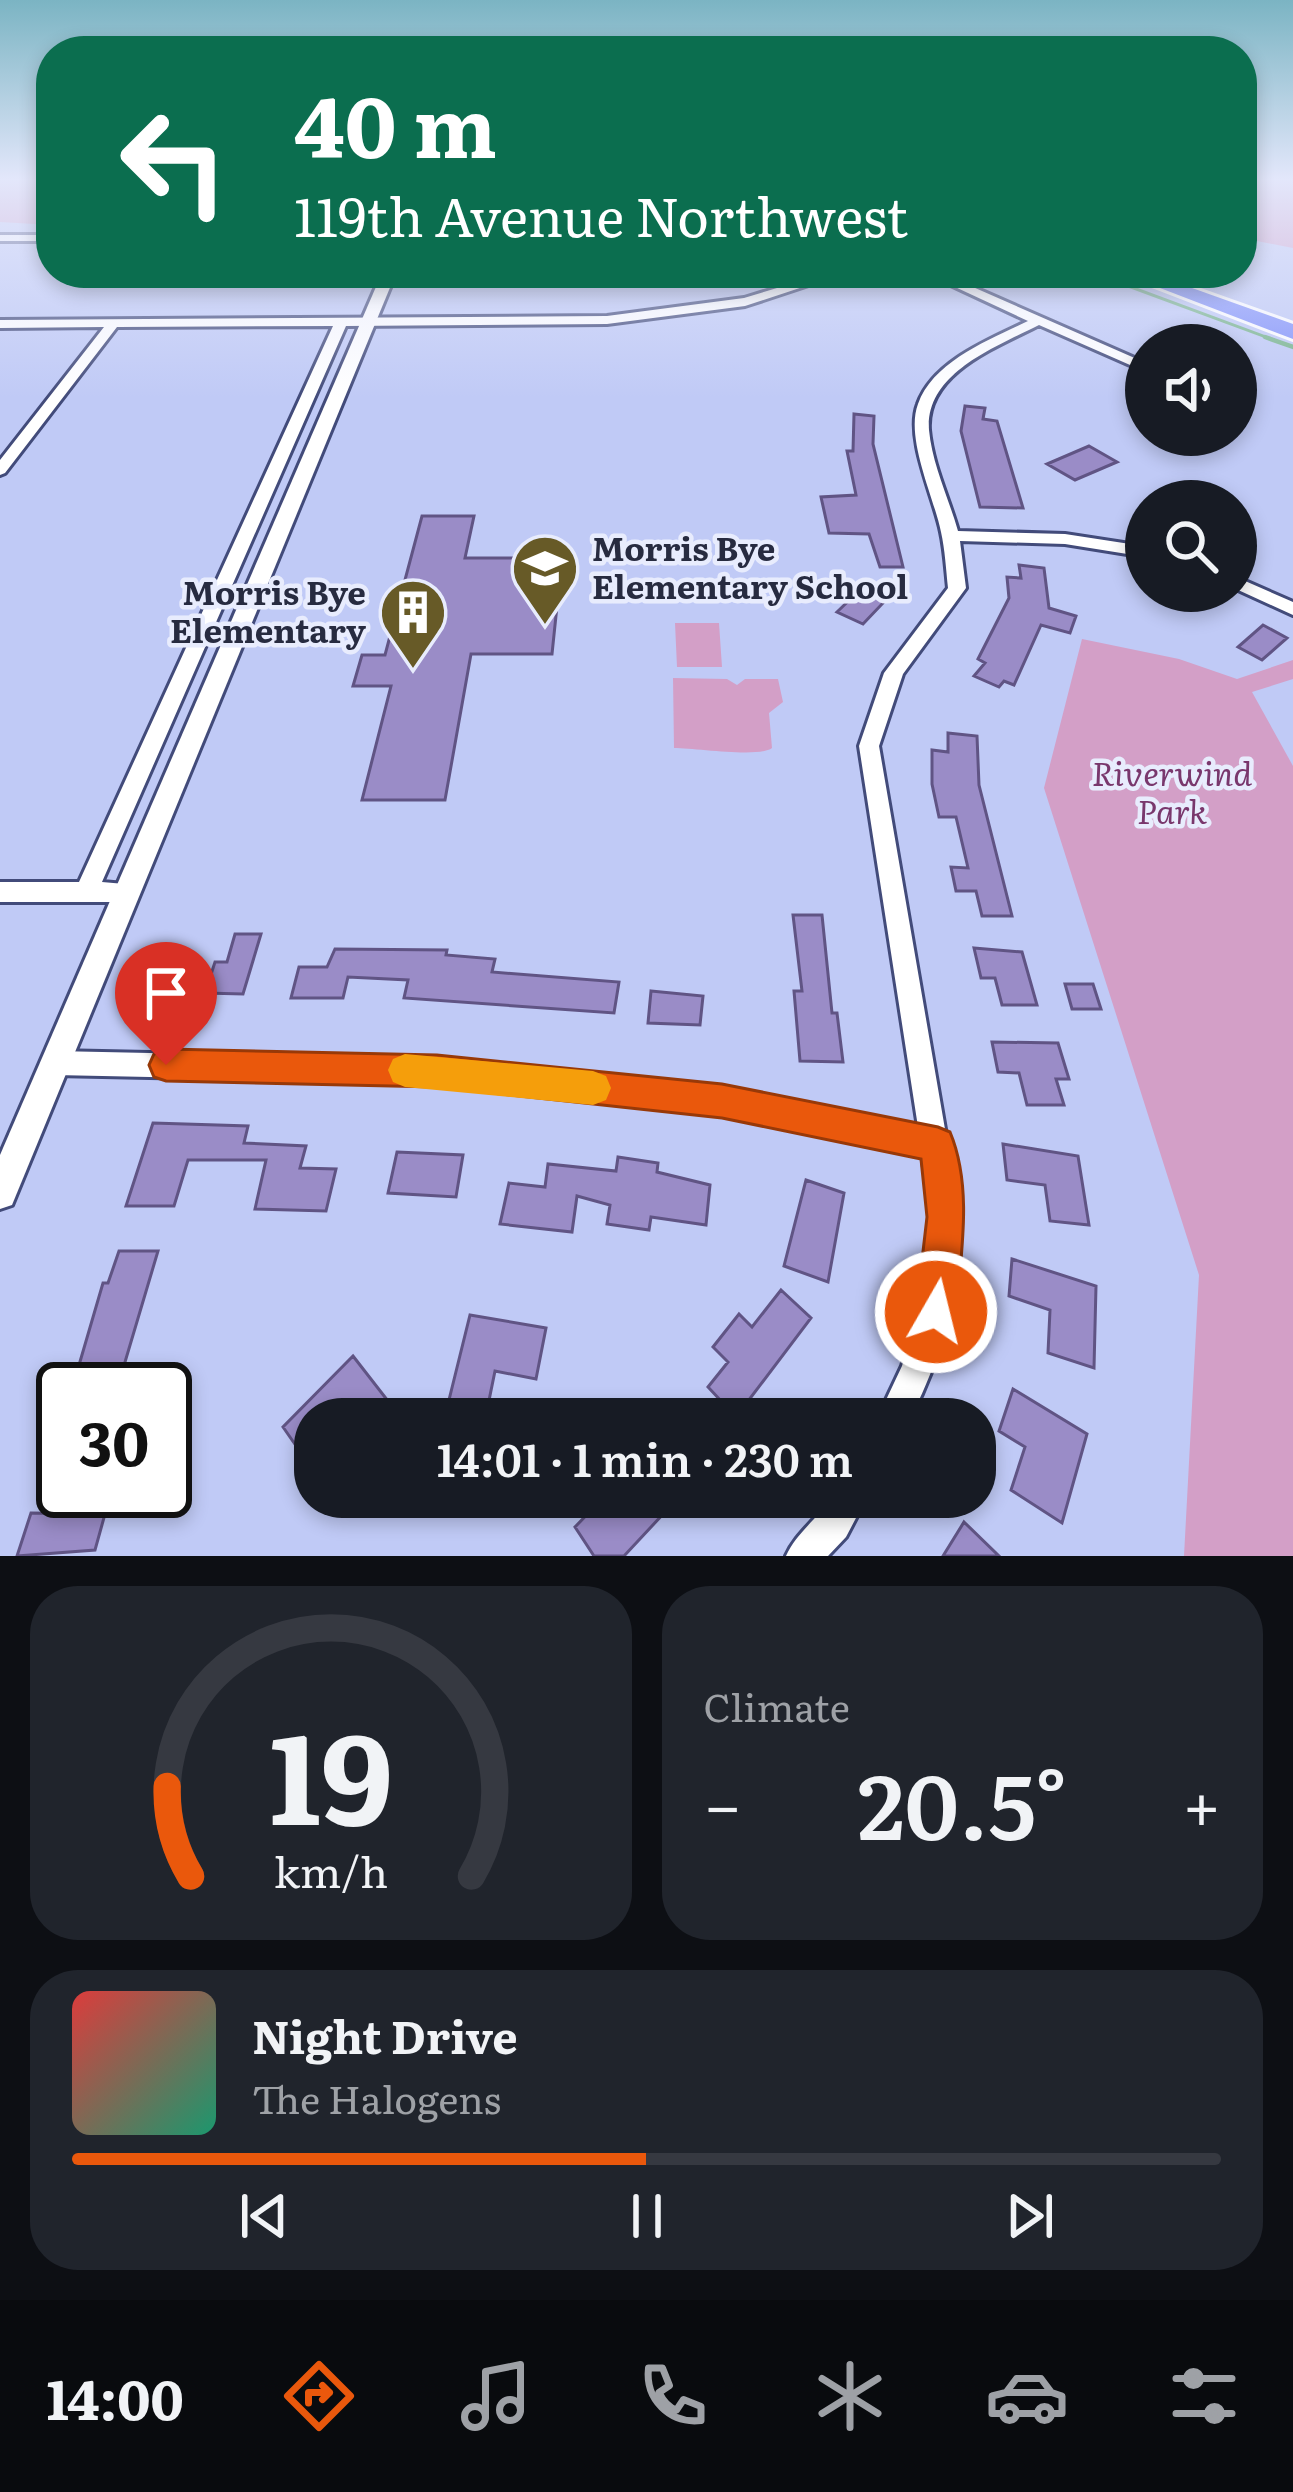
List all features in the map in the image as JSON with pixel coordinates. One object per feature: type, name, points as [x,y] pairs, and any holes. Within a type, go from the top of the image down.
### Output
[{"type":"highway","points":[[1172,288],[1293,332]]},
{"type":"highway","points":[[1226,288],[1293,311]]},
{"type":"street","points":[[0,1193],[383,288]]},
{"type":"street","points":[[0,324],[651,316],[764,298],[794,288]]},
{"type":"street","points":[[965,288],[1125,359]]},
{"type":"street","points":[[905,1398],[941,1295],[946,1217],[938,1145],[884,856],[869,746],[895,673],[957,588],[951,536],[921,434],[927,397],[953,363],[1039,320]]},
{"type":"street","points":[[86,892],[341,322]]},
{"type":"street","points":[[0,470],[113,324]]},
{"type":"street","points":[[0,445],[20,445]]},
{"type":"street","points":[[951,536],[1065,539],[1125,548]]},
{"type":"street","points":[[1257,592],[1293,609]]},
{"type":"street","points":[[0,892],[128,892]]},
{"type":"street","points":[[56,1063],[437,1071],[722,1101],[938,1145]]},
{"type":"street","points":[[804,1556],[839,1518]]},
{"type":"green space","points":[[675,623],[719,623],[722,667],[677,667]]},
{"type":"green space","name":"Riverwind Park","points":[[1082,639],[1179,659],[1237,679],[1293,660],[1293,679],[1252,692],[1293,766],[1293,1556],[1184,1556],[1199,1275],[1044,788]]},
{"type":"green space","points":[[673,678],[727,679],[737,685],[745,679],[778,679],[783,702],[769,713],[772,748],[741,752],[674,748]]},
{"type":"building","points":[[965,406],[985,408],[983,419],[997,421],[1023,508],[980,507],[961,431]]},
{"type":"building","points":[[854,414],[874,416],[873,444],[903,567],[880,567],[869,534],[829,533],[821,497],[856,495],[847,451],[853,451]]},
{"type":"building","points":[[1089,446],[1117,462],[1075,480],[1047,464]]},
{"type":"building","name":"Morris Bye Elementary","points":[[422,516],[474,516],[465,558],[562,558],[552,654],[471,654],[445,800],[362,800],[391,686],[353,686],[362,655],[385,655]]},
{"type":"building","points":[[1019,565],[1044,568],[1049,608],[1076,616],[1070,633],[1041,625],[1014,685],[1004,681],[999,687],[974,676],[985,663],[978,659],[1009,598],[1007,577],[1021,578]]},
{"type":"building","points":[[864,586],[883,594],[883,603],[863,624],[837,612]]},
{"type":"building","points":[[1263,625],[1287,638],[1262,660],[1238,647]]},
{"type":"building","points":[[948,733],[977,736],[979,785],[1012,916],[982,916],[976,891],[956,891],[951,867],[968,868],[956,817],[939,817],[932,784],[932,750],[948,752]]},
{"type":"building","points":[[793,915],[822,915],[832,1013],[837,1013],[843,1062],[800,1061],[794,991],[802,991]]},
{"type":"building","points":[[235,934],[261,934],[243,994],[205,993],[215,962],[227,962]]},
{"type":"building","points":[[974,948],[1022,952],[1037,1005],[1002,1005],[995,978],[981,978]]},
{"type":"building","points":[[335,949],[447,950],[446,955],[495,959],[492,972],[619,982],[614,1013],[404,998],[408,980],[348,977],[343,998],[291,998],[299,967],[327,967]]},
{"type":"building","points":[[1065,984],[1093,984],[1101,1009],[1072,1009]]},
{"type":"building","points":[[651,991],[703,996],[700,1025],[648,1023]]},
{"type":"building","points":[[992,1042],[1058,1043],[1069,1079],[1056,1079],[1064,1105],[1027,1105],[1019,1073],[998,1072]]},
{"type":"building","points":[[153,1123],[248,1126],[244,1143],[306,1146],[300,1168],[336,1169],[326,1211],[255,1209],[266,1160],[188,1160],[174,1206],[126,1206]]},
{"type":"building","points":[[1003,1144],[1078,1156],[1089,1225],[1050,1221],[1045,1185],[1007,1180]]},
{"type":"building","points":[[397,1152],[463,1155],[456,1197],[388,1193]]},
{"type":"building","points":[[618,1157],[658,1163],[657,1172],[710,1185],[706,1225],[651,1217],[649,1230],[607,1224],[610,1205],[577,1196],[572,1232],[500,1224],[509,1183],[545,1187],[548,1164],[616,1171]]},
{"type":"building","points":[[806,1180],[844,1193],[828,1282],[784,1266]]},
{"type":"building","points":[[119,1251],[158,1251],[125,1362],[80,1362],[103,1283],[108,1283]]},
{"type":"building","points":[[1012,1259],[1096,1286],[1094,1368],[1048,1353],[1050,1310],[1009,1296]]},
{"type":"building","points":[[781,1290],[811,1318],[750,1398],[718,1398],[708,1387],[728,1362],[713,1347],[739,1314],[752,1327]]},
{"type":"building","points":[[470,1315],[546,1328],[536,1379],[495,1371],[489,1398],[449,1398]]},
{"type":"building","points":[[353,1356],[386,1398],[312,1398]]},
{"type":"building","points":[[1013,1389],[1087,1434],[1062,1523],[1011,1490],[1025,1447],[999,1431]]},
{"type":"building","points":[[294,1416],[294,1443],[283,1427]]},
{"type":"building","points":[[31,1513],[36,1518],[104,1518],[95,1550],[17,1556]]},
{"type":"building","points":[[584,1518],[659,1518],[624,1556],[594,1556],[575,1527]]},
{"type":"building","points":[[964,1522],[999,1556],[943,1556]]},
{"type":"waterway","points":[[1134,288],[1274,340]]},
{"type":"waterway","points":[[1265,337],[1293,347]]},
{"type":"slow traffic","points":[[405,1070],[593,1088]]},
{"type":"place","name":"Morris Bye Elementary School","points":[[545,627]]},
{"type":"place","name":"Morris Bye Elementary","points":[[413,671]]},
{"type":"route","points":[[166,1065],[437,1071],[722,1101],[938,1145],[946,1217],[936,1312]]}]
